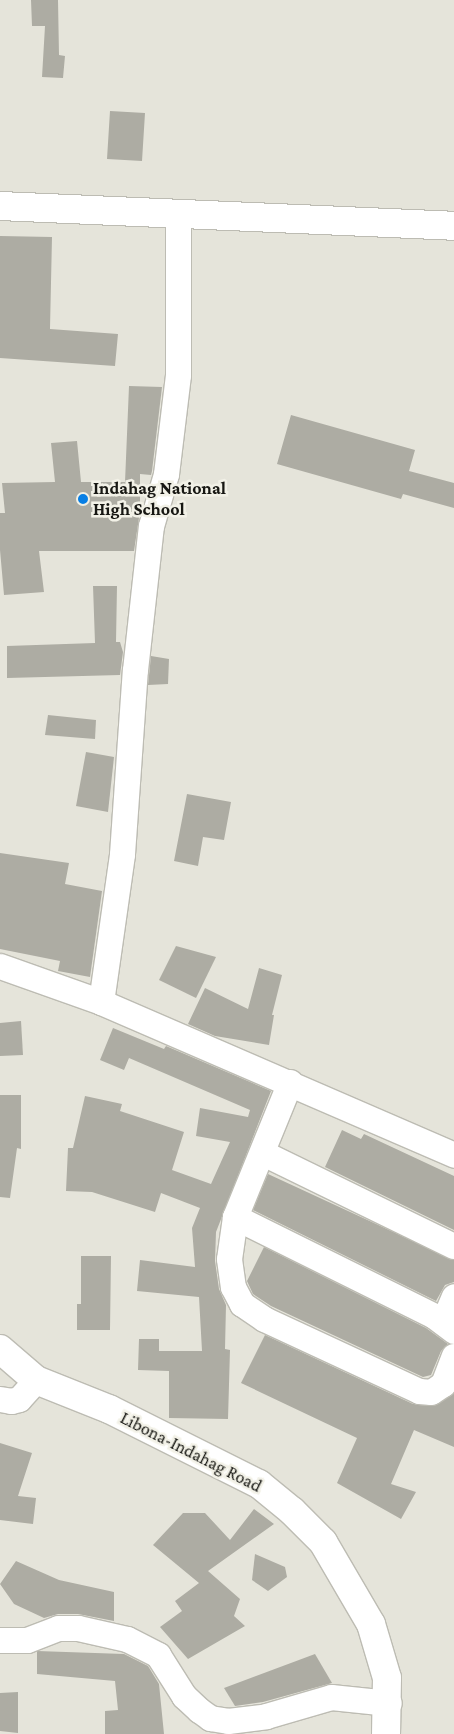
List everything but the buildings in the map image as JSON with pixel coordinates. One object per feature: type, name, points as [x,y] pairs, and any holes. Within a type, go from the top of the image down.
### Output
[{"type":"main road","points":[[0,206],[178,216],[454,226]]},
{"type":"main road","name":"Libona-Indahag Road","points":[[0,1348],[36,1380],[109,1409],[259,1484],[292,1511],[323,1542],[371,1624],[387,1678],[389,1703],[386,1734]]},
{"type":"street","points":[[101,1002],[122,854],[135,670],[151,526],[166,474],[178,375],[178,216]]},
{"type":"street","points":[[0,966],[101,1002],[290,1082],[454,1155]]},
{"type":"street","points":[[290,1082],[263,1153],[235,1217],[230,1259],[233,1287],[242,1304],[264,1319],[419,1390],[431,1392],[443,1384],[454,1356]]},
{"type":"street","points":[[263,1153],[454,1246]]},
{"type":"street","points":[[235,1217],[448,1326],[454,1296]]},
{"type":"street","points":[[0,1399],[11,1401],[18,1398],[36,1380]]},
{"type":"street","points":[[0,1640],[27,1640],[58,1628],[78,1628],[127,1639],[158,1655],[184,1696],[199,1710],[210,1718],[228,1721],[266,1716],[331,1697],[389,1703]]},
{"type":"place","name":"Indahag National High School","points":[[83,499]]}]
